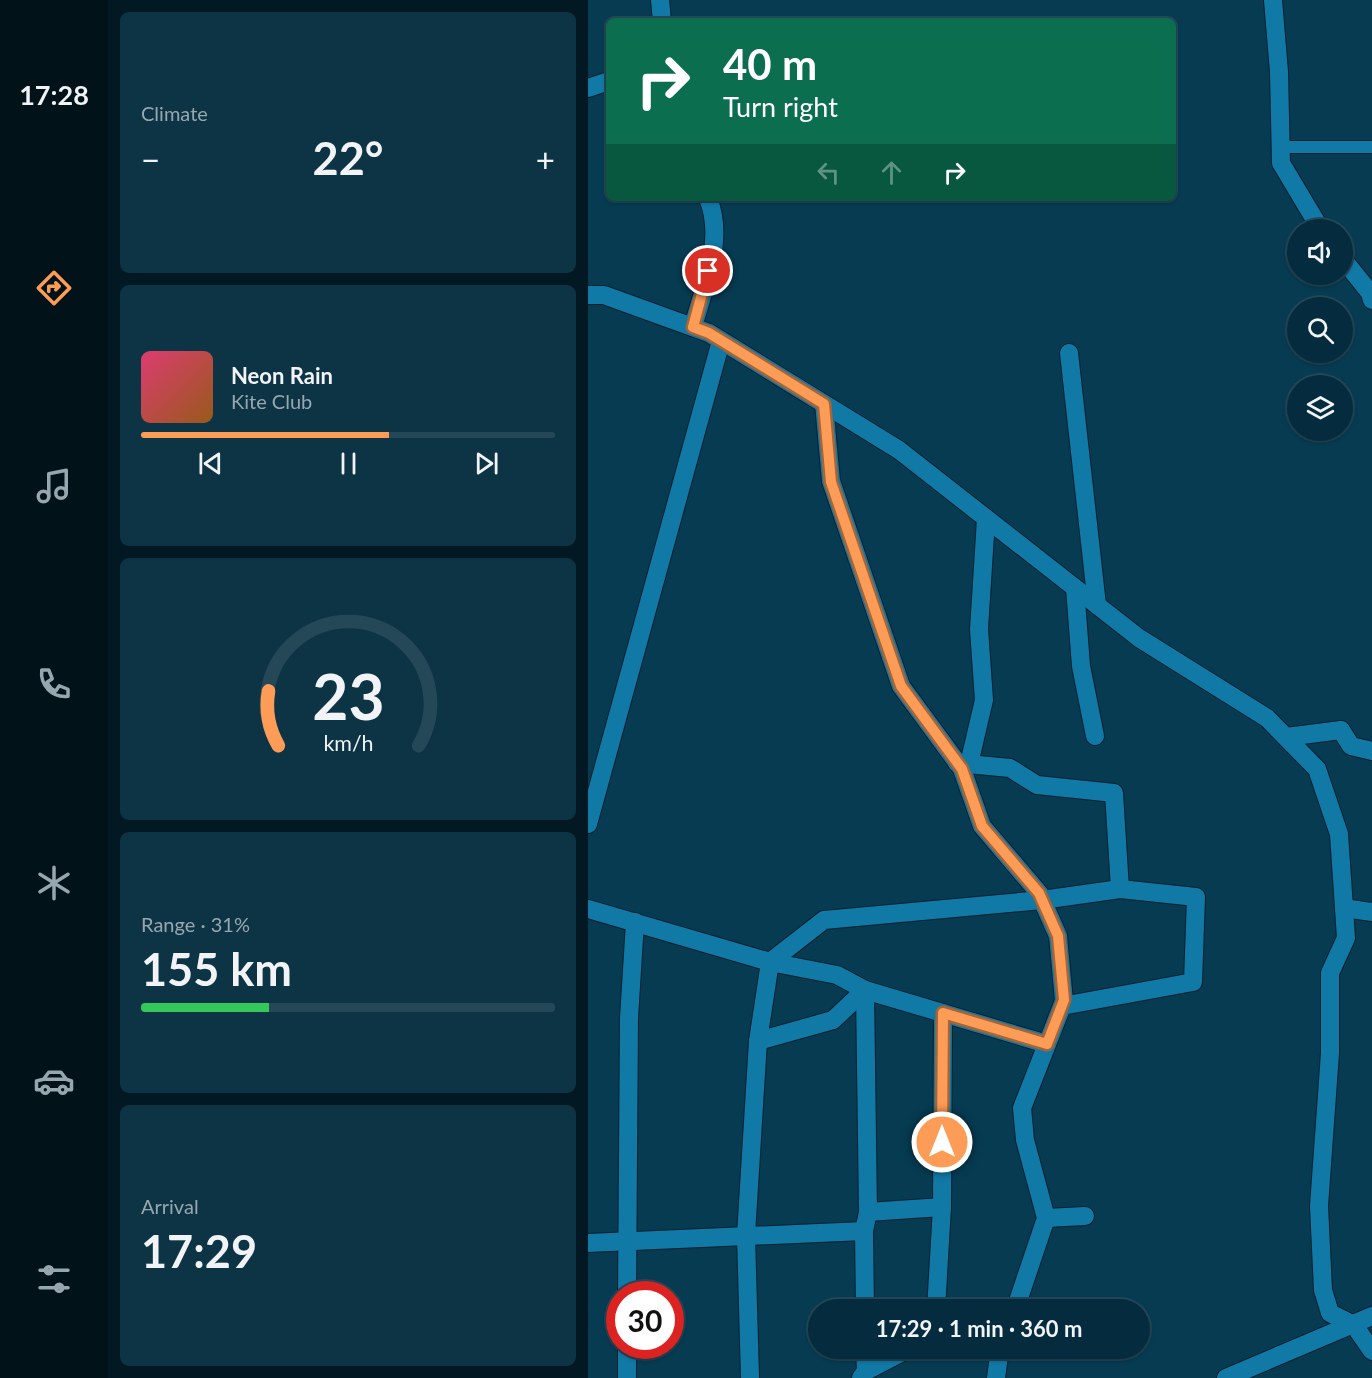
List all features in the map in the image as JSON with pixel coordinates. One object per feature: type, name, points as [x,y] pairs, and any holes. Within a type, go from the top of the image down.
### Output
[{"type":"street","points":[[660,0],[662,18]]},
{"type":"street","points":[[1273,0],[1279,72],[1281,163],[1314,219]]},
{"type":"street","points":[[588,88],[606,82]]},
{"type":"street","points":[[693,327],[714,253],[715,231],[709,201]]},
{"type":"street","points":[[1353,272],[1370,293],[1372,300]]},
{"type":"street","points":[[588,295],[604,296],[709,333],[899,450],[1139,638],[1268,718],[1317,769],[1339,834],[1346,938],[1330,973],[1330,1053],[1319,1206],[1323,1290],[1330,1313],[1354,1325],[1372,1351]]},
{"type":"street","points":[[588,824],[722,340]]},
{"type":"street","points":[[1069,353],[1097,605]]},
{"type":"street","points":[[824,404],[831,482],[901,686],[963,763],[1010,768],[1037,785],[1114,793],[1120,889]]},
{"type":"street","points":[[987,519],[979,629],[984,700],[962,769],[982,826],[1039,893],[1058,936],[1064,1000],[1022,1108],[1025,1140],[1046,1218],[1020,1299]]},
{"type":"street","points":[[1075,588],[1081,666],[1095,736]]},
{"type":"street","points":[[1286,737],[1341,730],[1351,746],[1372,751]]},
{"type":"street","points":[[750,1378],[746,1235],[759,1041],[770,962],[824,920],[1042,900],[1120,889],[1196,897],[1193,982],[1062,1006]]},
{"type":"street","points":[[1344,908],[1372,912]]},
{"type":"street","points":[[588,909],[770,962],[837,975],[865,990],[1047,1044]]},
{"type":"street","points":[[627,1281],[629,1018],[635,922]]},
{"type":"street","points":[[759,1041],[833,1020],[865,990]]},
{"type":"street","points":[[865,990],[868,1212],[864,1231],[865,1299]]},
{"type":"street","points":[[937,1299],[942,1207],[943,1013]]},
{"type":"street","points":[[868,1212],[942,1207]]},
{"type":"street","points":[[1046,1218],[1085,1216]]},
{"type":"street","points":[[588,1243],[864,1231]]},
{"type":"street","points":[[1226,1378],[1245,1374],[1372,1316]]},
{"type":"street","points":[[627,1359],[627,1378]]},
{"type":"street","points":[[863,1374],[864,1359]]},
{"type":"street","points":[[863,1374],[890,1359]]},
{"type":"street","points":[[996,1378],[999,1359]]},
{"type":"lane","points":[[1281,147],[1372,147]]},
{"type":"route","points":[[708,271],[693,327],[709,333],[824,404],[831,482],[901,686],[962,769],[982,826],[1039,893],[1058,936],[1064,1000],[1047,1044],[943,1013],[942,1142]]}]
